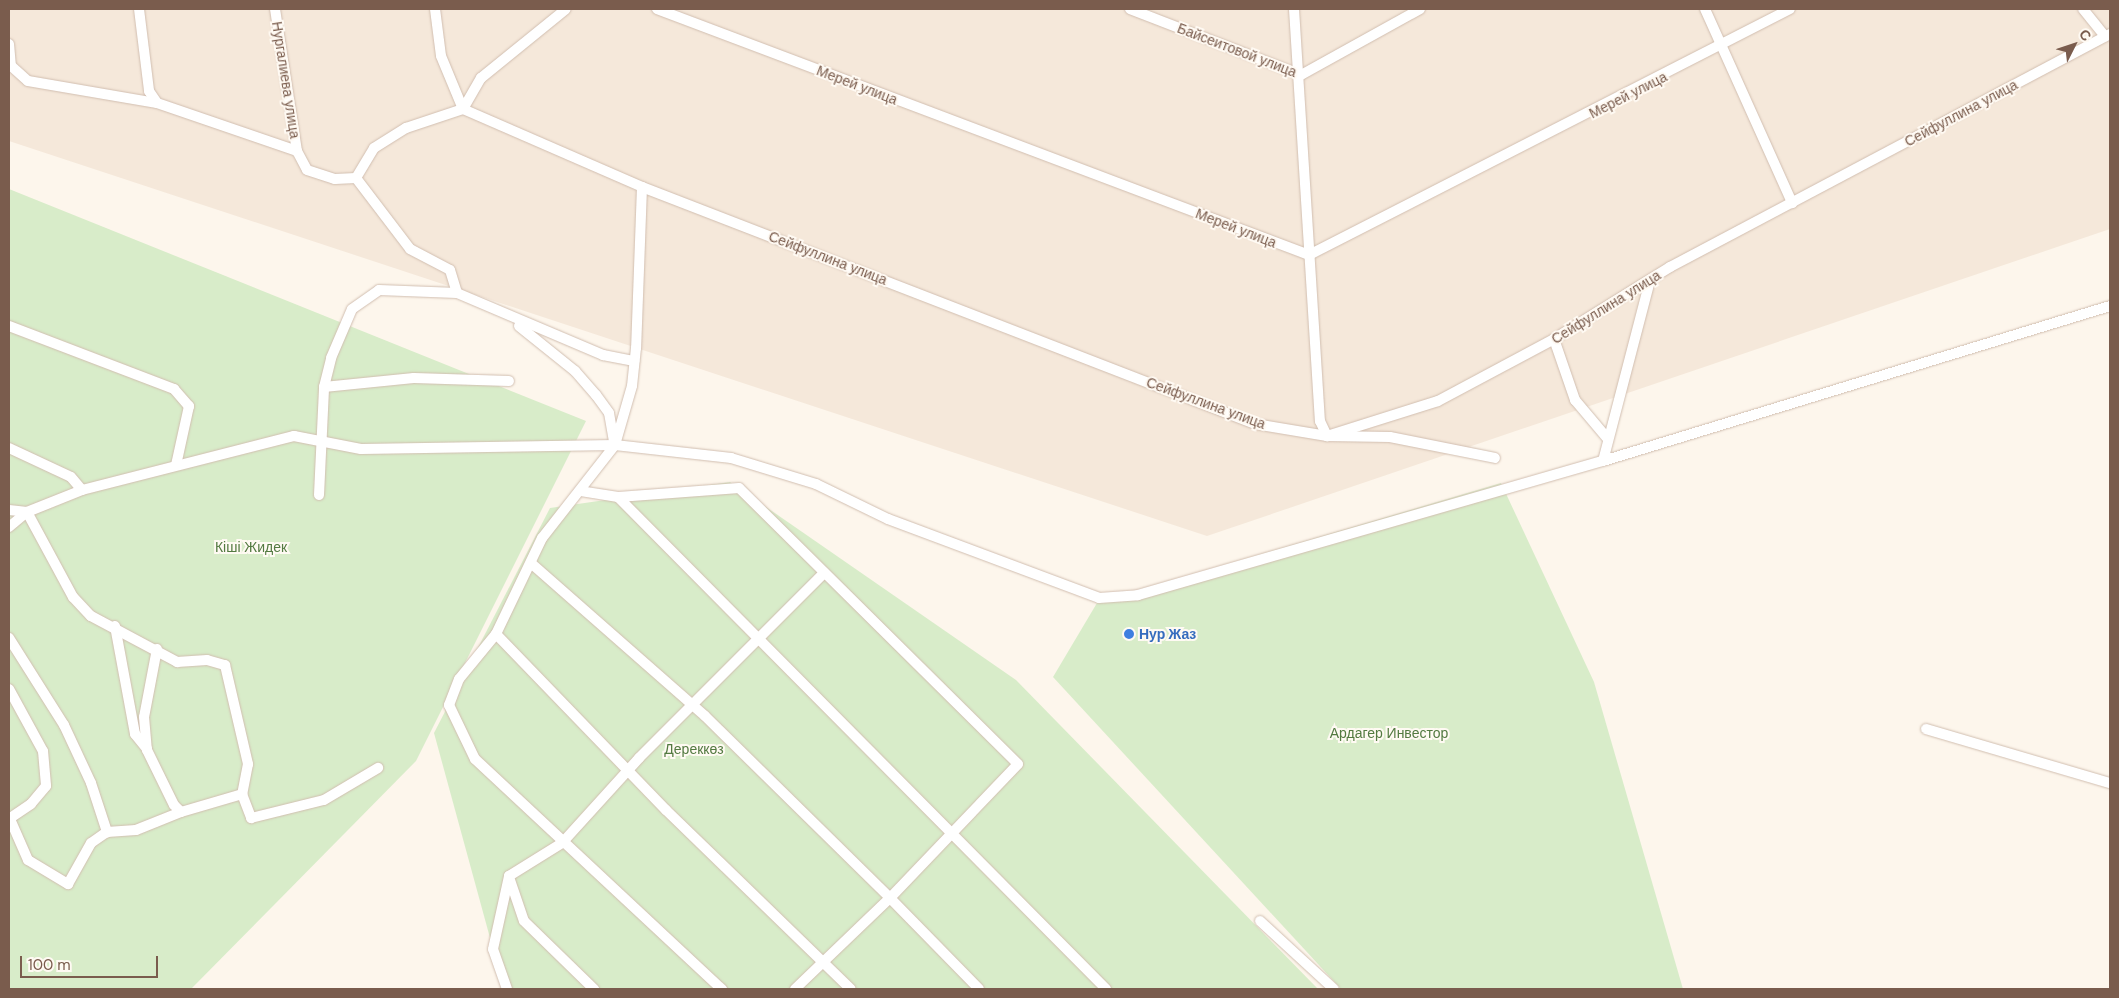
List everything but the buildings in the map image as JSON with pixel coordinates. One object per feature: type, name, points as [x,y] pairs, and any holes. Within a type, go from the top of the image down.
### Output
[{"type":"street","points":[[139,9],[149,91],[157,102]]},
{"type":"street","name":"Нургалиева улица","points":[[275,9],[296,151]]},
{"type":"street","points":[[435,9],[440,56],[464,108]]},
{"type":"street","points":[[356,178],[374,148],[406,128],[464,108],[481,78],[566,9]]},
{"type":"street","name":"Мерей улица","points":[[658,9],[1309,255],[1725,46],[1790,9]]},
{"type":"street","name":"Байсеитовой улица","points":[[1130,9],[1301,75],[1420,9]]},
{"type":"street","points":[[1294,9],[1301,75],[1309,255],[1320,421],[1327,436],[1390,437],[1494,458]]},
{"type":"street","points":[[1705,9],[1725,46],[1792,202]]},
{"type":"street","points":[[2083,9],[2108,35]]},
{"type":"street","name":"Сейфуллина улица","points":[[464,108],[642,187],[1255,424],[1327,436],[1438,401],[1554,339],[1650,280],[1792,202],[2108,35]]},
{"type":"street","points":[[9,44],[10,65],[18,75],[40,85],[157,102],[296,151],[307,170],[335,179],[356,178]]},
{"type":"street","points":[[356,178],[410,249],[450,270],[457,293]]},
{"type":"street","points":[[642,187],[641,288],[634,361],[615,445],[582,491],[542,538],[532,564],[496,634],[459,679],[449,705],[475,759],[562,843],[722,989]]},
{"type":"street","points":[[1603,461],[1650,280]]},
{"type":"street","points":[[319,495],[324,387],[352,309],[379,290],[457,293],[511,320],[603,356],[634,361]]},
{"type":"street","points":[[9,527],[27,512],[82,490],[294,436],[361,450],[420,451],[615,445],[731,458],[816,484],[888,519],[1099,598],[1138,595],[1603,461],[2110,306]]},
{"type":"street","points":[[511,320],[575,370],[596,395],[610,413],[615,445]]},
{"type":"street","points":[[9,326],[174,389],[189,406],[176,465]]},
{"type":"street","points":[[1554,339],[1575,400],[1608,439]]},
{"type":"street","points":[[324,387],[414,378],[509,382]]},
{"type":"street","points":[[9,448],[71,477],[82,490]]},
{"type":"street","points":[[582,491],[618,497],[739,488],[823,574],[1018,764],[953,836],[795,989]]},
{"type":"street","points":[[618,497],[757,640],[1106,989]]},
{"type":"street","points":[[9,510],[27,512]]},
{"type":"street","points":[[27,512],[73,597],[91,616],[115,626],[177,662],[207,660],[225,665],[248,764],[242,794],[251,818],[274,815],[324,800],[378,768]]},
{"type":"street","points":[[532,564],[692,704],[890,898],[979,989]]},
{"type":"street","points":[[507,989],[493,948],[509,876],[562,843],[692,704],[823,574]]},
{"type":"street","points":[[115,626],[135,734],[147,750],[181,812]]},
{"type":"street","points":[[496,634],[629,771],[851,989]]},
{"type":"street","points":[[9,638],[64,725],[92,783],[107,832]]},
{"type":"street","points":[[147,750],[144,717],[157,649]]},
{"type":"street","points":[[9,690],[42,751],[46,786],[31,804],[9,819],[28,860],[68,884],[73,882],[91,843],[107,832],[136,830],[181,812],[242,794]]},
{"type":"street","points":[[1926,729],[2110,783]]},
{"type":"street","points":[[509,876],[524,921],[594,989]]},
{"type":"street","points":[[1260,921],[1334,989]]},
{"type":"shaded area","points":[[9,9],[2110,9],[2110,229],[1207,536],[9,141]]},
{"type":"green space","name":"Кіші Жидек","points":[[9,189],[586,421],[416,761],[191,989],[9,989]]},
{"type":"green space","name":"Дереккөз","points":[[730,482],[1016,680],[1318,989],[504,989],[434,733],[550,508]]},
{"type":"green space","name":"Ардагер Инвестор","points":[[1501,483],[1594,682],[1683,989],[1341,989],[1053,677],[1097,603]]},
{"type":"place","name":"Нур Жаз","points":[[1129,634]]}]
